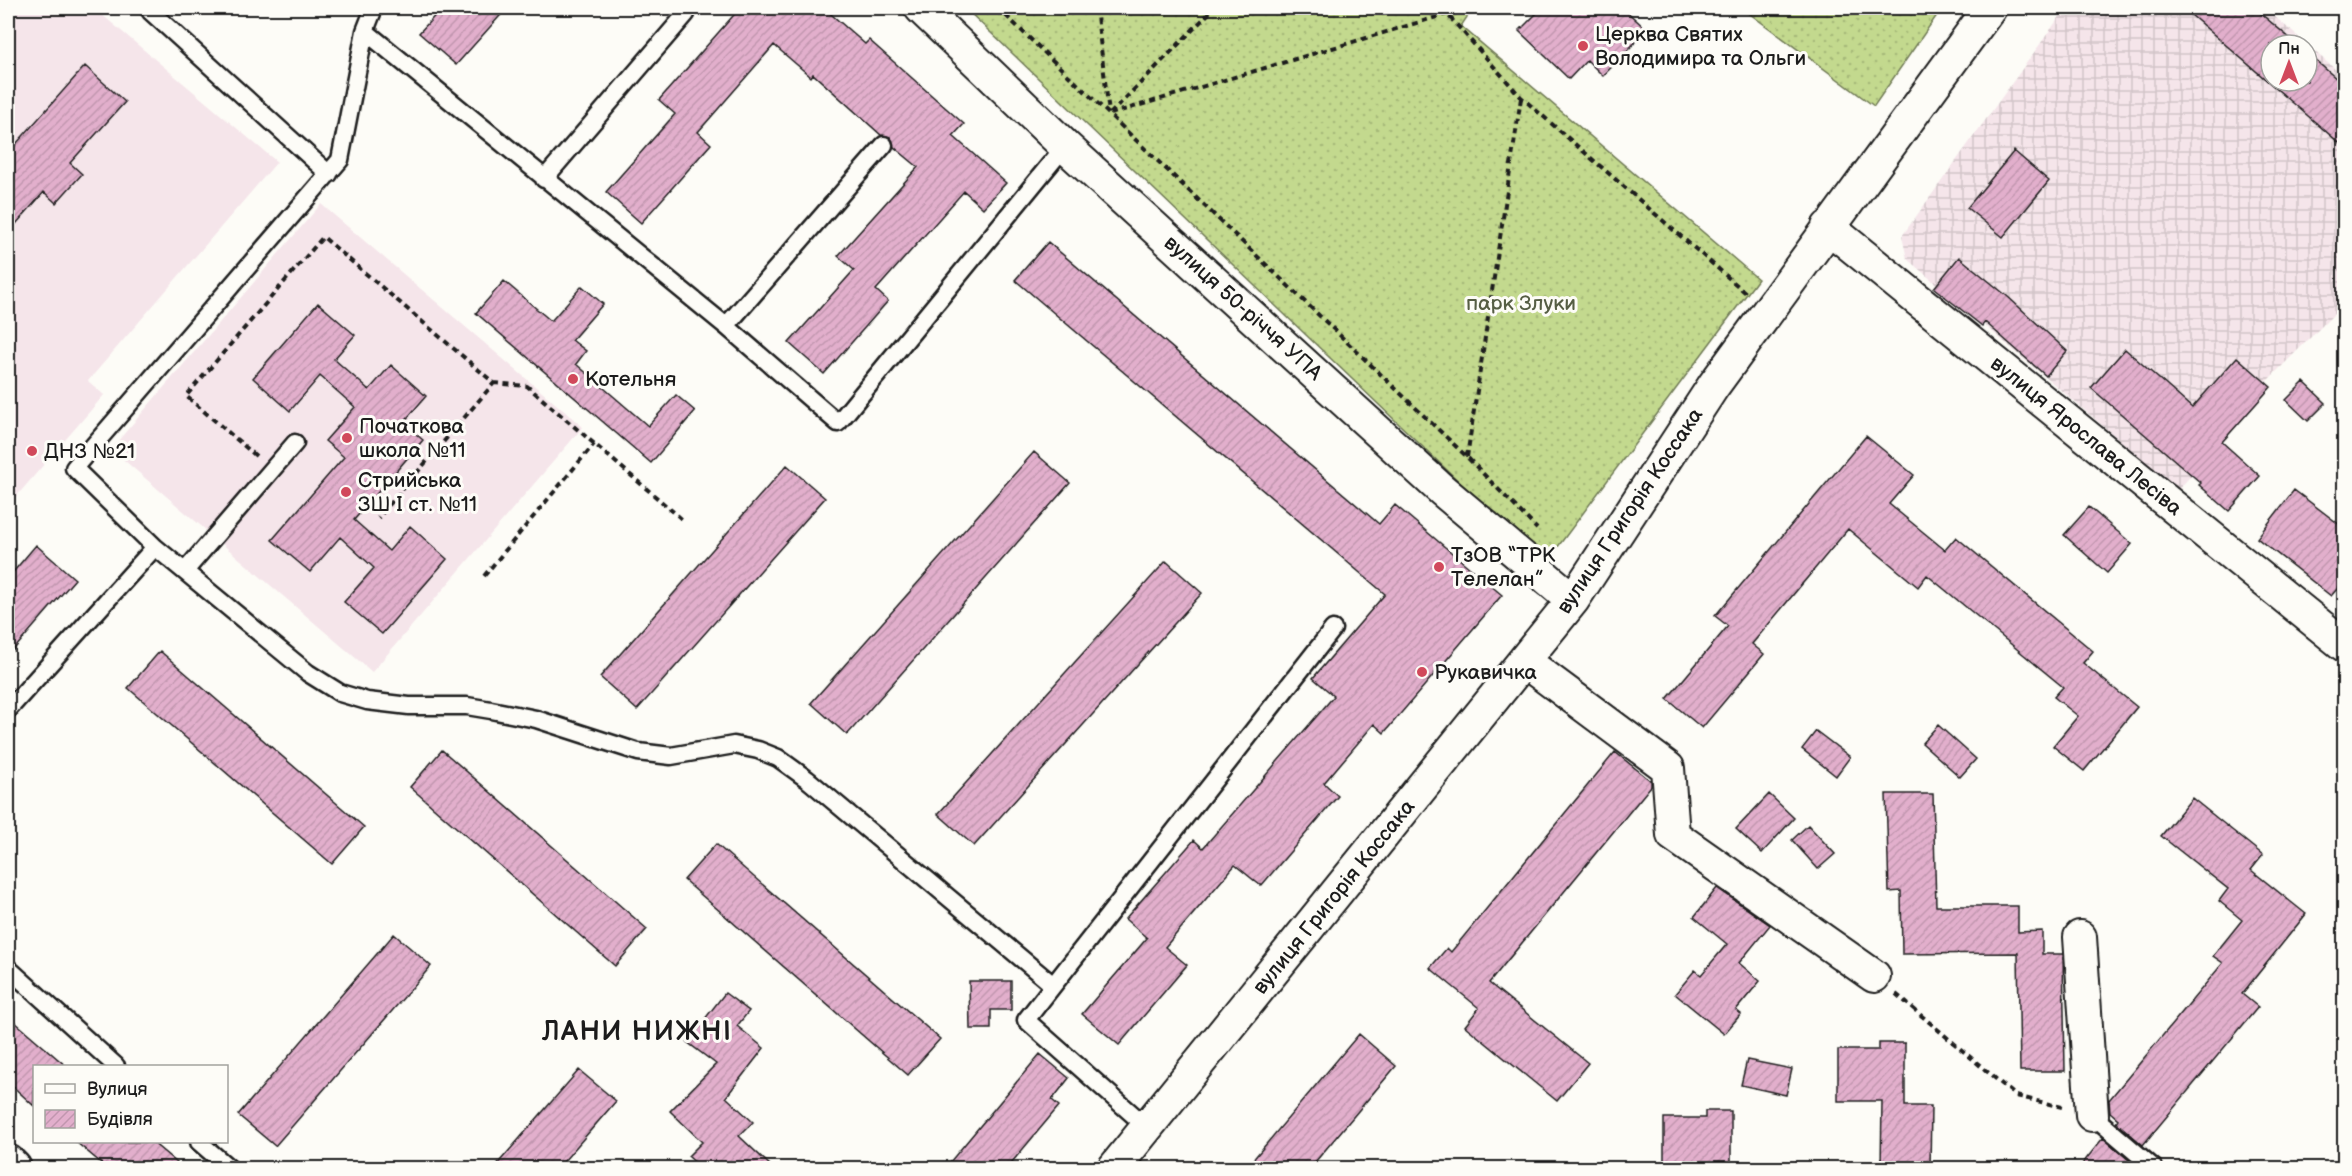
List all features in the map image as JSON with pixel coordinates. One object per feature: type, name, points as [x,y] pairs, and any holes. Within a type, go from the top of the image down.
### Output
[{"type":"street","name":"вулиця 50-річчя УПА","points":[[921,8],[1065,146],[1442,490],[1573,600]]},
{"type":"street","name":"вулиця Григорія Коссака","points":[[1114,1168],[1573,600],[1714,384],[1990,8]]},
{"type":"street","name":"вулиця Ярослава Лесіва","points":[[1828,227],[2344,645]]},
{"type":"street","points":[[1524,661],[1668,768],[1673,835],[1874,976]]},
{"type":"street","points":[[2080,937],[2092,1115]]},
{"type":"street","points":[[8,1162],[14,1168]]},
{"type":"lane","points":[[374,8],[365,31],[340,160],[74,468],[155,547],[308,673],[340,693],[367,701],[409,706],[467,706],[491,710],[536,719],[638,752],[671,756],[734,745],[758,750],[778,758],[807,779],[1053,985]]},
{"type":"lane","points":[[150,11],[329,174]]},
{"type":"lane","points":[[544,179],[686,14]]},
{"type":"lane","points":[[365,31],[726,326],[838,423],[1065,146]]},
{"type":"lane","points":[[726,326],[884,145]]},
{"type":"lane","points":[[185,571],[295,443]]},
{"type":"lane","points":[[8,710],[155,547]]},
{"type":"lane","points":[[1148,1128],[1026,1020],[1333,629]]},
{"type":"lane","points":[[8,968],[115,1065]]},
{"type":"lane","points":[[2092,1115],[2154,1168]]},
{"type":"lane","points":[[200,1143],[229,1168]]},
{"type":"path","points":[[998,8],[1467,457],[1539,531]]},
{"type":"path","points":[[1096,8],[1110,114]]},
{"type":"path","points":[[1110,114],[1214,8]]},
{"type":"path","points":[[1110,114],[1447,14],[1450,8]]},
{"type":"path","points":[[1447,14],[1521,97],[1755,301]]},
{"type":"path","points":[[1467,457],[1521,97]]},
{"type":"path","points":[[272,470],[186,396],[323,237],[494,383],[527,386],[684,521]]},
{"type":"path","points":[[378,518],[494,383]]},
{"type":"path","points":[[484,576],[594,444]]},
{"type":"path","points":[[1874,976],[2016,1096],[2092,1115]]},
{"type":"shaded area","points":[[8,8],[94,8],[277,162],[88,381],[104,395],[8,506]]},
{"type":"shaded area","points":[[2066,8],[2265,8],[2294,33],[2259,33],[2259,93],[2319,93],[2319,55],[2344,77],[2344,304],[2266,382],[2271,387],[2178,490],[1907,259],[1902,236]]},
{"type":"shaded area","name":"Початкова школа №11","points":[[321,204],[583,427],[372,672],[111,449]]},
{"type":"green space","name":"парк Злуки","points":[[965,8],[1473,8],[1461,26],[1758,279],[1545,564]]},
{"type":"green space","points":[[1742,8],[1942,8],[1874,106]]},
{"type":"building","points":[[442,8],[507,8],[456,65],[419,33]]},
{"type":"building","points":[[740,8],[824,8],[865,44],[869,40],[964,124],[953,136],[1006,183],[983,208],[964,191],[876,290],[888,301],[824,374],[789,343],[854,270],[838,256],[918,167],[894,147],[890,137],[881,135],[813,74],[811,77],[774,45],[698,132],[711,144],[641,223],[606,192],[675,114],[659,100]]},
{"type":"building","name":"Церква Святих Володимира та Ольги","points":[[1542,8],[1623,8],[1647,30],[1603,76],[1587,60],[1569,79],[1519,31]]},
{"type":"building","points":[[2183,8],[2254,8],[2284,33],[2259,33],[2259,74]]},
{"type":"building","points":[[2319,63],[2344,85],[2344,147],[2281,93],[2319,93]]},
{"type":"building","points":[[85,66],[125,102],[70,163],[82,174],[56,203],[44,192],[8,233],[8,153]]},
{"type":"building","points":[[2014,151],[2049,181],[2003,237],[1967,208]]},
{"type":"building","points":[[1048,242],[1379,524],[1395,505],[1502,595],[1384,733],[1374,724],[1324,783],[1338,796],[1261,886],[1235,865],[1165,947],[1187,965],[1119,1045],[1082,1014],[1147,938],[1125,919],[1194,840],[1203,848],[1334,696],[1313,678],[1385,594],[1015,280]]},
{"type":"building","points":[[1959,257],[2007,296],[2067,351],[2046,376],[1985,322],[1982,326],[1934,288]]},
{"type":"building","name":"Котельня","points":[[504,281],[551,321],[582,286],[603,304],[572,340],[586,351],[576,364],[648,426],[676,395],[695,411],[651,463],[476,313]]},
{"type":"building","name":"Стрийська ЗШ I ст. №11","points":[[318,303],[355,335],[334,359],[369,390],[391,365],[426,396],[403,423],[423,440],[354,520],[389,551],[410,526],[447,559],[382,634],[344,602],[374,568],[340,537],[310,572],[272,540],[344,457],[325,441],[355,407],[320,376],[290,411],[253,378]]},
{"type":"building","points":[[2125,349],[2192,408],[2237,357],[2271,387],[2222,442],[2260,476],[2229,511],[2199,485],[2201,483],[2091,388]]},
{"type":"building","points":[[2304,382],[2326,403],[2308,421],[2286,400]]},
{"type":"building","points":[[1866,436],[1914,475],[1889,504],[1945,550],[1956,537],[2093,651],[2083,663],[2137,707],[2084,771],[2053,746],[2078,716],[2054,697],[2063,687],[1927,575],[1918,587],[1848,529],[1752,644],[1764,654],[1702,728],[1667,699],[1728,626],[1715,616]]},
{"type":"building","points":[[1034,452],[1070,483],[847,735],[811,703]]},
{"type":"building","points":[[787,465],[825,498],[637,710],[600,677]]},
{"type":"building","points":[[2294,490],[2344,528],[2344,581],[2331,596],[2257,538]]},
{"type":"building","points":[[2089,507],[2132,544],[2107,573],[2064,535]]},
{"type":"building","points":[[36,545],[75,579],[8,656],[8,578]]},
{"type":"building","points":[[1166,561],[1202,593],[974,846],[938,814]]},
{"type":"building","points":[[160,651],[364,827],[332,864],[128,688]]},
{"type":"building","points":[[1938,725],[1976,759],[1960,777],[1922,743]]},
{"type":"building","points":[[1816,731],[1850,757],[1836,776],[1802,749]]},
{"type":"building","points":[[442,750],[647,929],[615,966],[410,787]]},
{"type":"building","points":[[1615,752],[1651,781],[1651,786],[1489,983],[1588,1063],[1557,1101],[1465,1026],[1479,1008],[1430,968],[1447,948],[1451,952]]},
{"type":"building","points":[[1769,794],[1794,818],[1762,853],[1736,829]]},
{"type":"building","points":[[1886,794],[1933,794],[1936,906],[2018,906],[2018,932],[2042,931],[2042,954],[2063,954],[2065,1071],[2020,1071],[2018,953],[1902,954],[1901,891],[1889,892]]},
{"type":"building","points":[[2192,798],[2263,855],[2251,870],[2306,914],[2242,994],[2258,1007],[2143,1145],[2116,1122],[2118,1119],[2110,1112],[2109,1100],[2223,963],[2213,956],[2242,920],[2219,901],[2228,889],[2161,836]]},
{"type":"building","points":[[1808,825],[1835,854],[1818,869],[1792,840]]},
{"type":"building","points":[[716,844],[940,1039],[908,1075],[684,880]]},
{"type":"building","points":[[1717,888],[1770,925],[1739,963],[1760,981],[1736,1010],[1741,1014],[1724,1034],[1675,994],[1695,970],[1701,975],[1727,944],[1694,917]]},
{"type":"building","points":[[394,934],[431,966],[275,1146],[238,1115]]},
{"type":"building","points":[[969,981],[1011,981],[1011,1010],[991,1010],[991,1029],[970,1029]]},
{"type":"building","points":[[725,993],[749,1011],[737,1026],[764,1048],[726,1097],[753,1122],[739,1136],[773,1168],[701,1168],[688,1156],[702,1142],[670,1111],[716,1064],[687,1042]]},
{"type":"building","points":[[8,1016],[65,1065],[33,1065],[33,1105],[8,1082]]},
{"type":"building","points":[[1359,1034],[1396,1066],[1310,1168],[1246,1168]]},
{"type":"building","points":[[1879,1043],[1905,1043],[1905,1106],[1931,1106],[1930,1168],[1881,1168],[1882,1101],[1838,1101],[1838,1050],[1879,1050]]},
{"type":"building","points":[[1040,1054],[1069,1078],[1052,1100],[1059,1106],[1007,1168],[945,1168]]},
{"type":"building","points":[[1747,1060],[1792,1069],[1786,1095],[1741,1085]]},
{"type":"building","points":[[579,1070],[616,1101],[558,1168],[494,1168]]},
{"type":"building","points":[[1705,1111],[1731,1111],[1731,1168],[1664,1168],[1664,1118],[1705,1118]]},
{"type":"building","points":[[2103,1138],[2130,1161],[2123,1168],[2079,1168]]},
{"type":"building","points":[[77,1143],[153,1143],[183,1168],[107,1168]]},
{"type":"place","name":"Церква Святих Володимира та Ольги","points":[[1583,46]]},
{"type":"place","name":"Котельня","points":[[573,379]]},
{"type":"place","name":"Початкова школа №11","points":[[347,438]]},
{"type":"place","name":"ДНЗ №21","points":[[32,451]]},
{"type":"place","name":"Стрийська ЗШ I ст. №11","points":[[346,492]]},
{"type":"place","name":"ТзОВ “ТРК Телелан”","points":[[1439,567]]},
{"type":"place","name":"Рукавичка","points":[[1422,672]]},
{"type":"district","name":"ЛАНИ НИЖНІ","points":[[637,1032]]}]
